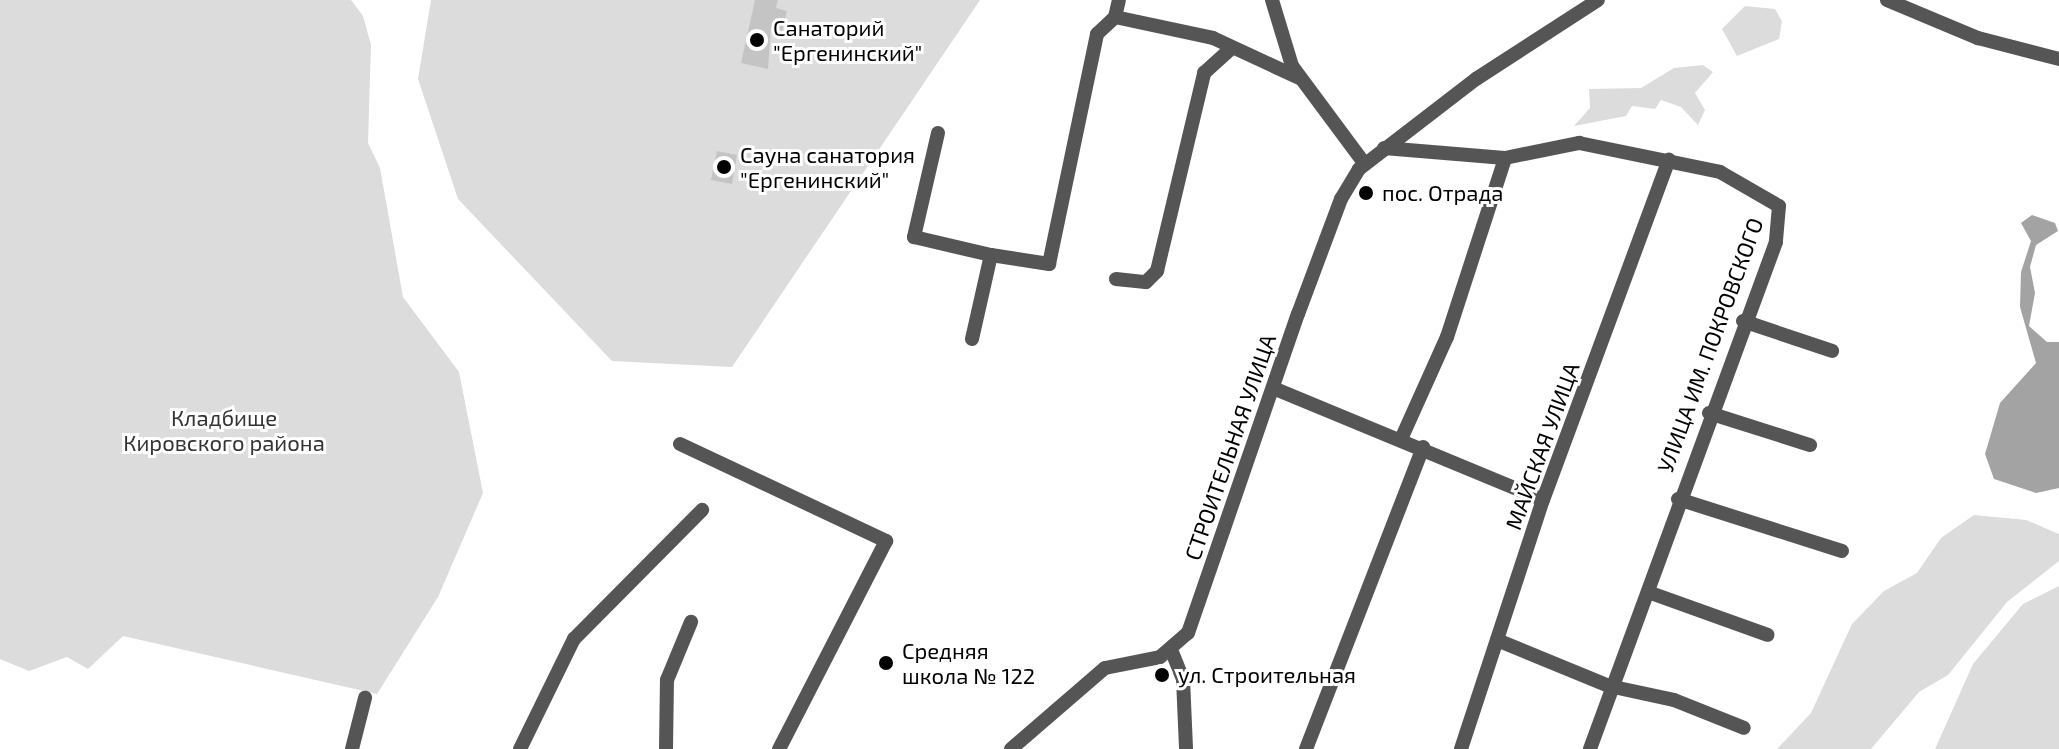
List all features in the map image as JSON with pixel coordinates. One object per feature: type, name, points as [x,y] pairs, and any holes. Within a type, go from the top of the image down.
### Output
[{"type":"street","points":[[938,133],[914,237],[991,255],[1049,264],[1097,34],[1115,17],[1119,0]]},
{"type":"street","points":[[1272,0],[1280,41],[1299,78],[1364,163]]},
{"type":"street","name":"СТРОИТЕЛЬНАЯ УЛИЦА","points":[[1172,652],[1199,607],[1341,199],[1364,163],[1598,0]]},
{"type":"street","points":[[1887,0],[1978,38],[2059,59]]},
{"type":"street","points":[[1115,17],[1213,38],[1299,78]]},
{"type":"street","points":[[1116,279],[1146,282],[1157,271],[1204,73],[1232,48]]},
{"type":"street","name":"УЛИЦА ИМ. ПОКРОВСКОГО","points":[[1384,148],[1505,158],[1579,143],[1720,172],[1779,206],[1776,242],[1709,413],[1648,592],[1609,686],[1590,749]]},
{"type":"street","points":[[1402,437],[1447,337],[1505,158]]},
{"type":"street","name":"МАЙСКАЯ УЛИЦА","points":[[1461,749],[1543,500],[1669,160]]},
{"type":"street","points":[[972,339],[991,255]]},
{"type":"street","points":[[1743,321],[1832,351]]},
{"type":"street","points":[[1273,388],[1402,437],[1543,500]]},
{"type":"street","points":[[1709,413],[1810,445]]},
{"type":"street","points":[[680,444],[886,541],[779,749]]},
{"type":"street","points":[[1306,749],[1423,447]]},
{"type":"street","points":[[1678,499],[1842,551]]},
{"type":"street","points":[[520,749],[574,639],[702,510]]},
{"type":"street","points":[[1648,592],[1768,635]]},
{"type":"street","points":[[666,749],[667,680],[691,622]]},
{"type":"street","points":[[1497,640],[1609,686],[1674,700],[1744,728]]},
{"type":"street","points":[[1011,749],[1105,668],[1172,652],[1183,679],[1186,749]]},
{"type":"street","points":[[352,749],[365,698]]},
{"type":"green space","name":"Кладбище Кировского района","points":[[0,0],[351,0],[363,16],[371,45],[368,143],[380,168],[403,297],[459,372],[483,493],[438,597],[377,694],[123,636],[88,669],[67,657],[29,671],[0,659]]},
{"type":"green space","points":[[431,0],[980,0],[732,367],[612,361],[458,199],[418,79]]},
{"type":"green space","points":[[1745,6],[1775,9],[1782,21],[1779,39],[1737,56],[1722,29]]},
{"type":"green space","points":[[1703,65],[1713,72],[1695,93],[1705,110],[1698,125],[1681,107],[1661,100],[1655,109],[1632,106],[1626,116],[1574,126],[1590,108],[1589,89],[1641,88],[1674,68]]},
{"type":"green space","points":[[1974,515],[2026,520],[2059,534],[2059,561],[2007,602],[1948,675],[1919,692],[1871,749],[1777,749],[1811,713],[1852,624],[1884,591],[1917,573],[1941,538]]},
{"type":"green space","points":[[2059,586],[2059,749],[1935,749],[1973,664],[2023,604]]},
{"type":"shaded area","points":[[2032,215],[2055,223],[2058,231],[2036,245],[2030,267],[2035,293],[2029,326],[2047,342],[2059,342],[2059,488],[2036,493],[1994,479],[1985,454],[2000,403],[2036,363],[2020,307],[2021,272],[2031,241],[2021,223]]},
{"type":"building","name":"Санаторий \"Ергенинский\"","points":[[755,0],[778,0],[776,8],[787,11],[782,31],[771,28],[768,69],[741,63]]},
{"type":"building","name":"Сауна санатория \"Ергенинский\"","points":[[717,151],[737,155],[732,184],[711,180]]},
{"type":"place","name":"Санаторий \"Ергенинский\"","points":[[757,40]]},
{"type":"place","name":"Сауна санатория \"Ергенинский\"","points":[[724,167]]},
{"type":"place","name":"пос. Отрада","points":[[1366,193]]},
{"type":"place","name":"Средняя школа № 122","points":[[886,663]]},
{"type":"place","name":"ул. Строительная","points":[[1162,675]]}]
